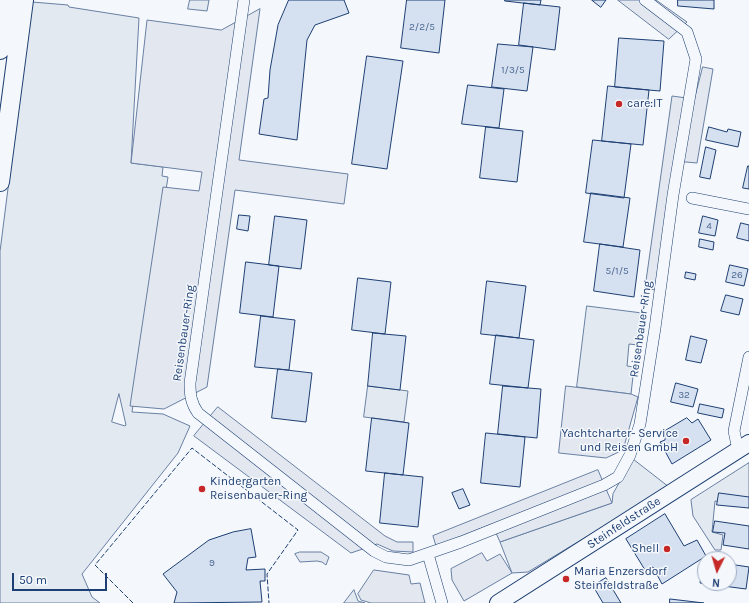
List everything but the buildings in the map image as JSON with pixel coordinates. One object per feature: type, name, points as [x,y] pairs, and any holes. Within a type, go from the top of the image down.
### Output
[{"type":"main road","points":[[0,182],[8,51],[7,0]]},
{"type":"main road","points":[[8,51],[24,0]]},
{"type":"main road","name":"Steinfeldstraße","points":[[498,603],[744,446]]},
{"type":"street","name":"Reisenbauer-Ring","points":[[244,0],[190,383],[190,396],[198,413],[374,551],[386,557],[409,560],[604,486],[618,476],[630,455],[640,424],[673,195],[696,59],[687,32],[645,0]]},
{"type":"street","points":[[692,198],[749,209]]},
{"type":"street","points":[[744,446],[734,431],[749,357]]},
{"type":"street","points":[[428,554],[442,603]]},
{"type":"shaded area","points":[[190,0],[209,0],[207,11],[188,9]]},
{"type":"shaded area","points":[[618,0],[656,0],[687,22],[669,39]]},
{"type":"shaded area","points":[[32,2],[68,5],[69,7],[139,18],[131,163],[163,167],[162,176],[168,177],[132,412],[163,414],[190,426],[178,453],[82,574],[92,597],[100,603],[0,603],[0,252]],"holes":[[[119,394],[126,425],[112,422]]]},
{"type":"shaded area","points":[[260,9],[239,160],[348,174],[344,204],[235,190],[207,387],[164,409],[130,406],[163,187],[199,191],[202,172],[131,163],[147,20],[221,30]]},
{"type":"shaded area","points":[[703,67],[713,69],[697,163],[675,161],[655,290],[645,288],[672,96],[694,99]]},
{"type":"shaded area","points":[[587,306],[642,313],[638,345],[629,344],[627,366],[634,367],[631,394],[577,387]]},
{"type":"shaded area","points":[[368,386],[408,391],[404,422],[364,417]]},
{"type":"shaded area","points":[[566,386],[631,394],[638,397],[623,450],[606,458],[559,453]]},
{"type":"shaded area","points":[[218,407],[385,536],[397,542],[413,542],[413,552],[393,551],[377,544],[351,553],[194,436]]},
{"type":"shaded area","points":[[633,459],[669,487],[528,572],[512,573],[500,542],[612,503],[613,494]]},
{"type":"shaded area","points":[[749,463],[749,506],[715,501],[712,532],[723,535],[721,550],[715,550],[693,516],[691,500]]},
{"type":"shaded area","points":[[598,470],[612,503],[500,542],[492,524],[436,546],[433,536]]},
{"type":"shaded area","points":[[300,552],[321,552],[329,557],[326,565],[317,561],[300,562],[295,554]]},
{"type":"shaded area","points":[[482,553],[487,561],[500,554],[512,573],[464,601],[452,580],[451,569]]},
{"type":"shaded area","points":[[374,570],[409,575],[411,584],[420,583],[425,603],[371,603],[361,600],[358,594]]},
{"type":"shaded area","points":[[354,590],[358,601],[365,603],[344,603]]},
{"type":"fence","points":[[133,603],[95,565],[192,448],[298,530],[267,574],[269,603]]},
{"type":"place","name":"care:IT","points":[[619,104]]},
{"type":"place","name":"Yachtcharter- Service und Reisen GmbH","points":[[686,441]]},
{"type":"place","name":"Kindergarten Reisenbauer-Ring","points":[[202,489]]},
{"type":"place","name":"Shell","points":[[667,549]]},
{"type":"place","name":"Maria Enzersdorf Steinfeldstraße","points":[[566,579]]}]
